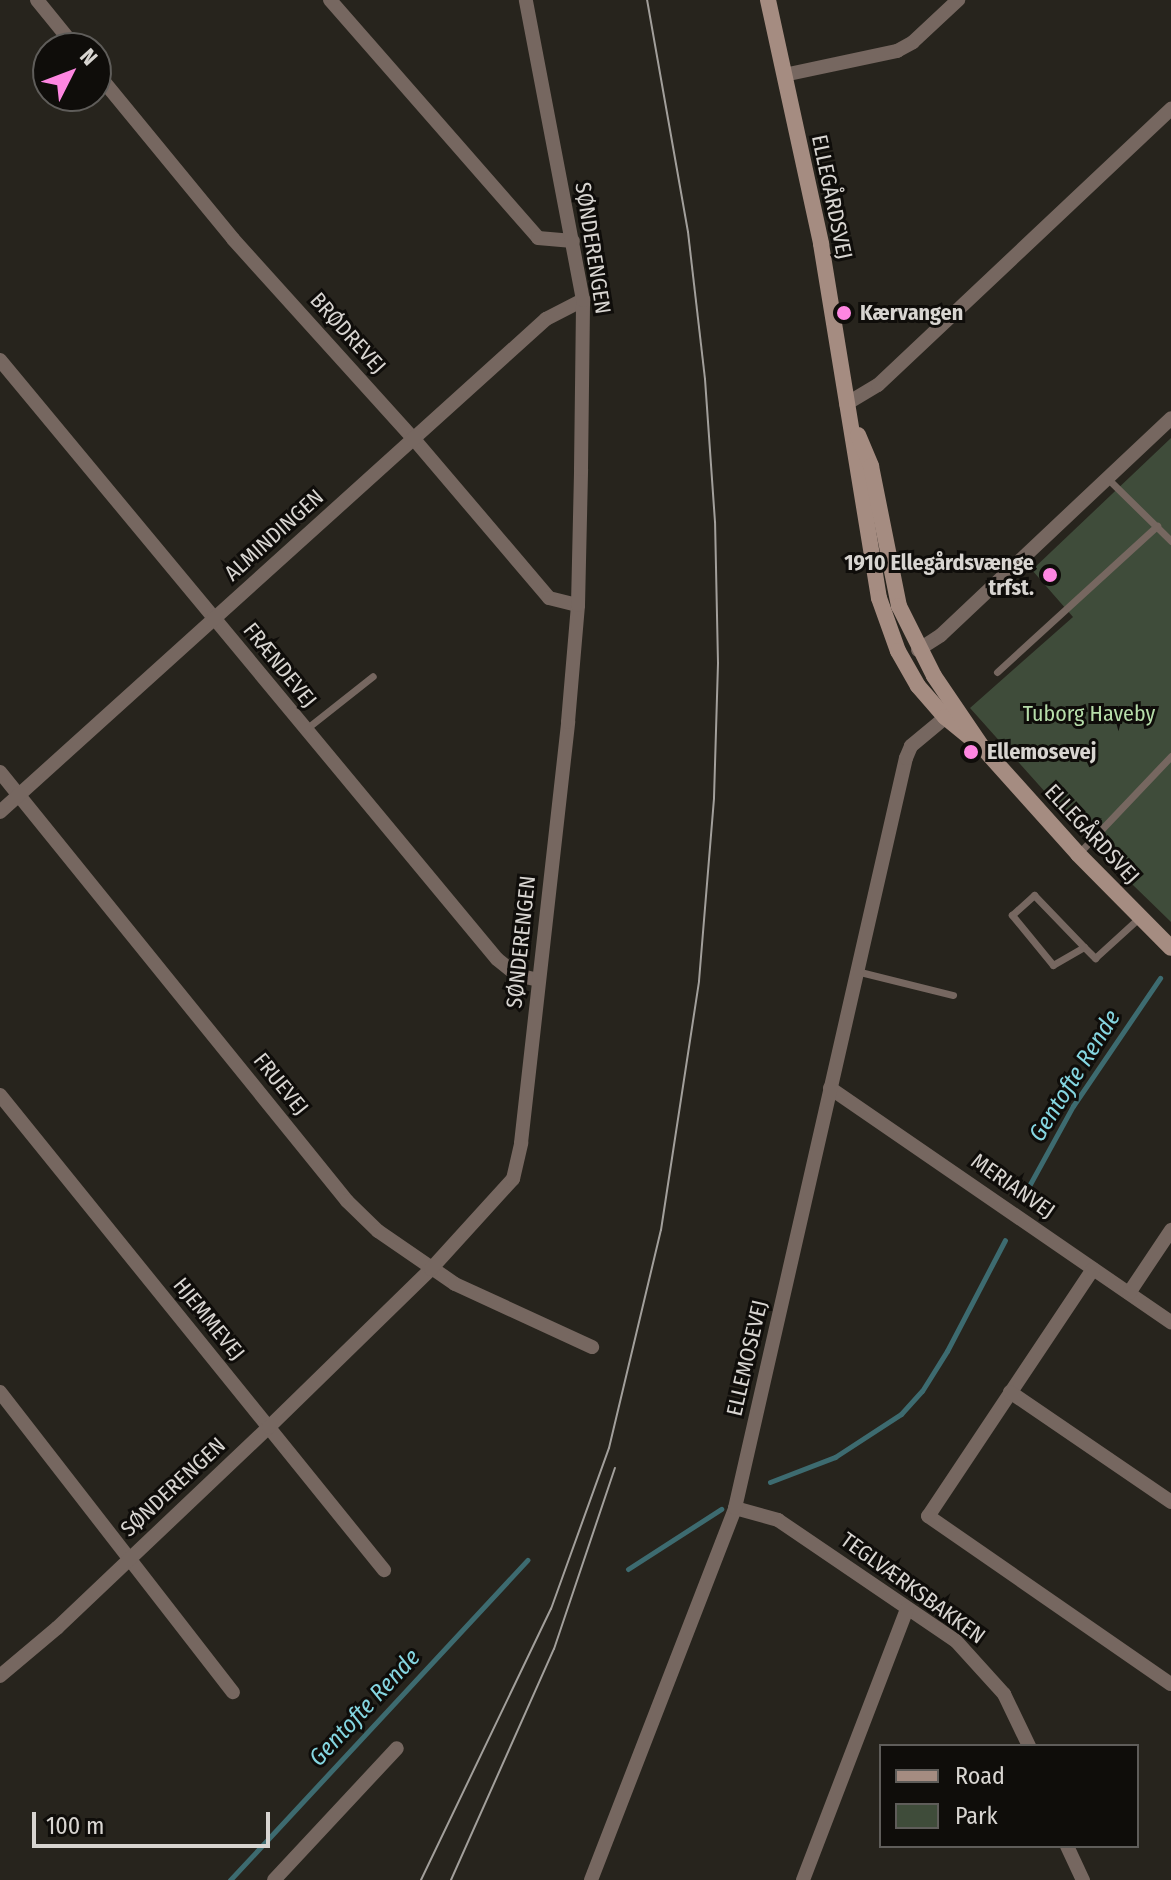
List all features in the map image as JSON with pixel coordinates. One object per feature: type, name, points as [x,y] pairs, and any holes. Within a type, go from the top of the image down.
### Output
[{"type":"street","points":[[37,0],[63,32]]},
{"type":"street","points":[[330,0],[538,238],[573,241]]},
{"type":"street","name":"SØNDERENGEN","points":[[0,1676],[269,1427],[431,1269],[513,1179],[521,1143],[578,605],[583,300],[526,0]]},
{"type":"street","name":"ELLEGÅRDSVEJ","points":[[768,0],[821,244],[879,598],[898,651],[918,686],[951,713],[1078,854],[1171,948]]},
{"type":"street","points":[[784,75],[897,51],[913,42],[958,0]]},
{"type":"street","name":"BRØDREVEJ","points":[[112,92],[233,239],[413,438],[549,598],[578,605]]},
{"type":"street","points":[[846,404],[878,385],[1171,109]]},
{"type":"street","name":"ALMINDINGEN","points":[[0,812],[546,319],[583,300]]},
{"type":"street","name":"FRÆNDEVEJ","points":[[0,360],[497,959],[517,975],[538,980]]},
{"type":"street","name":"ELLEGÅRDSVEJ","points":[[846,404],[871,466],[899,606],[951,713]]},
{"type":"street","points":[[918,650],[941,635],[1171,418]]},
{"type":"street","name":"ELLEMOSEVEJ","points":[[591,1880],[735,1508],[906,758],[911,746],[951,713]]},
{"type":"street","name":"FRUEVEJ","points":[[0,772],[347,1201],[378,1231],[455,1284],[592,1347]]},
{"type":"street","name":"MERIANVEJ","points":[[830,1088],[1171,1322]]},
{"type":"street","name":"HJEMMEVEJ","points":[[0,1095],[384,1570]]},
{"type":"street","points":[[1129,1293],[1171,1230]]},
{"type":"street","points":[[1093,1269],[928,1516],[1171,1684]]},
{"type":"street","points":[[0,1392],[233,1692]]},
{"type":"street","points":[[1010,1392],[1171,1502]]},
{"type":"street","name":"TEGLVÆRKSBAKKEN","points":[[735,1508],[778,1520],[956,1641],[1004,1694],[1028,1744]]},
{"type":"street","points":[[803,1880],[907,1609]]},
{"type":"street","points":[[274,1880],[397,1748]]},
{"type":"street","points":[[1068,1848],[1083,1880]]},
{"type":"lane","points":[[1107,478],[1171,541]]},
{"type":"lane","points":[[997,672],[1157,526]]},
{"type":"lane","points":[[304,730],[373,676]]},
{"type":"lane","points":[[1078,854],[1171,756]]},
{"type":"lane","points":[[1084,947],[1053,965],[1012,915],[1034,895],[1095,958],[1140,917]]},
{"type":"lane","points":[[856,971],[953,995]]},
{"type":"green space","name":"Tuborg Haveby","points":[[1171,438],[1171,922],[1097,850],[970,708],[1073,617],[1032,570]]},
{"type":"waterway","name":"Gentofte Rende","points":[[1024,1195],[1073,1106],[1160,978]]},
{"type":"waterway","name":"Gentofte Rende","points":[[770,1482],[835,1457],[901,1414],[922,1391],[947,1351],[1005,1240]]},
{"type":"waterway","name":"Gentofte Rende","points":[[628,1569],[721,1509]]},
{"type":"waterway","name":"Gentofte Rende","points":[[230,1880],[527,1560]]},
{"type":"tram line","points":[[421,1880],[551,1609],[609,1448],[661,1230],[699,981],[714,798],[718,663],[715,522],[705,379],[688,232],[647,0]]},
{"type":"tram line","points":[[451,1880],[554,1649],[615,1468]]},
{"type":"place","name":"Kærvangen","points":[[844,313]]},
{"type":"place","name":"1910 Ellegårdsvænge trfst.","points":[[1050,575]]},
{"type":"place","name":"Ellemosevej","points":[[971,752]]}]
